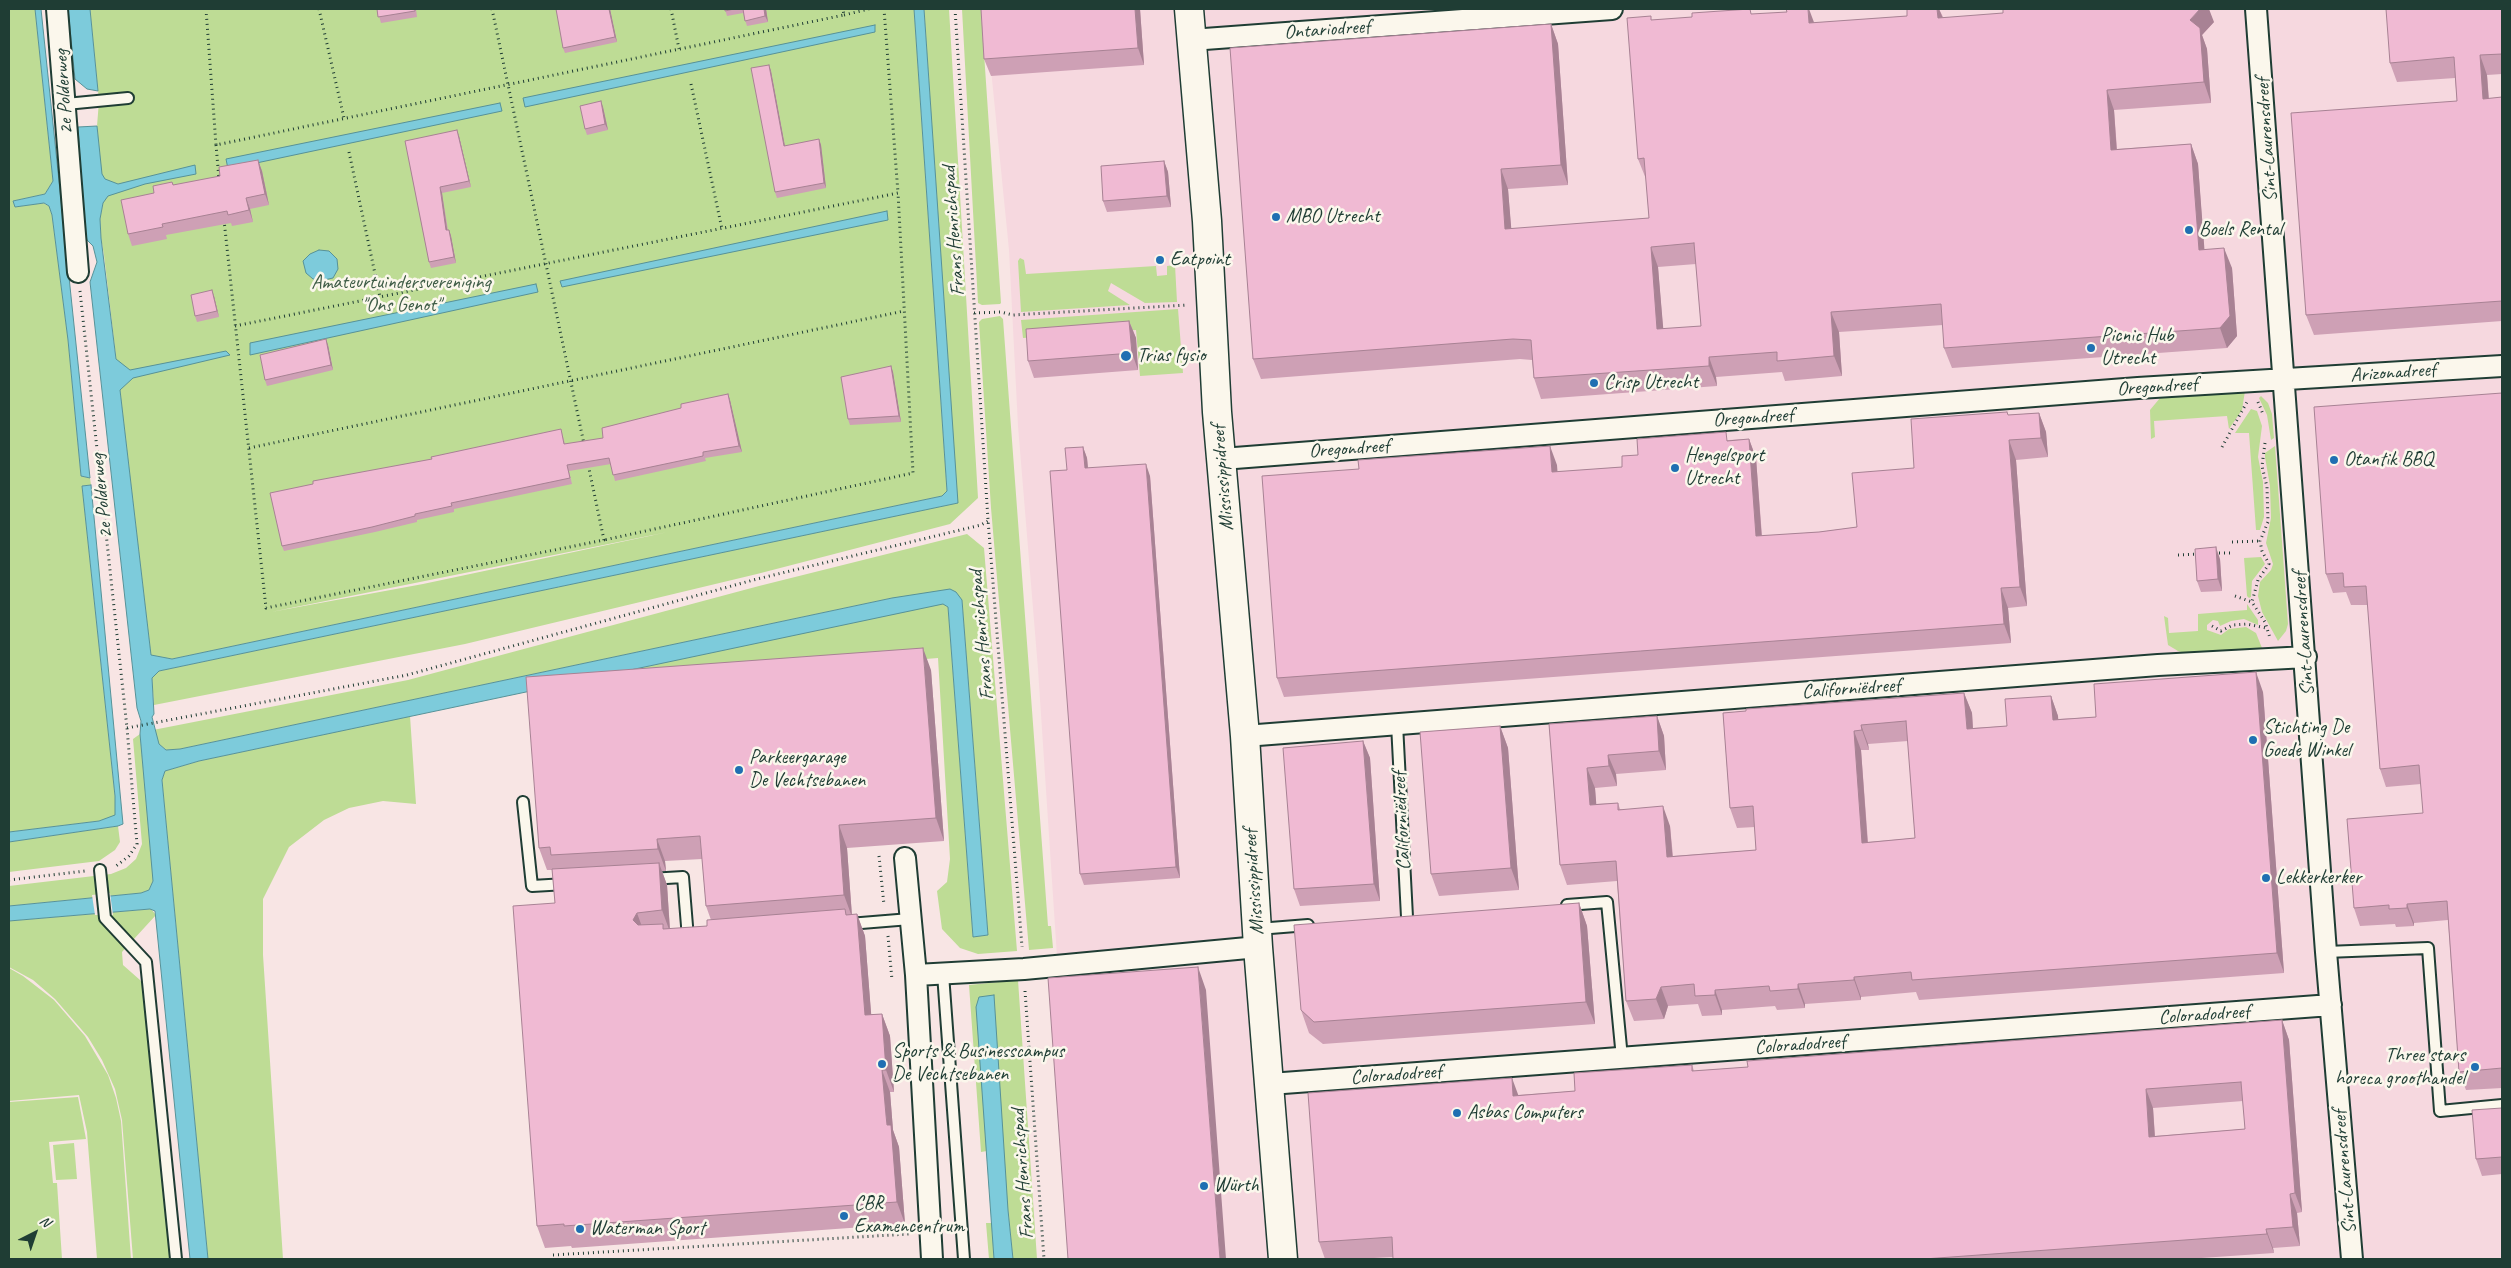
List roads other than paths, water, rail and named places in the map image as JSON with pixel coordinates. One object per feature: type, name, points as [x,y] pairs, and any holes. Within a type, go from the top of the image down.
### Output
[{"type":"street","name":"2e Polderweg","points":[[57,9],[78,272]]},
{"type":"street","name":"Mississippidreef","points":[[1189,9],[1283,1259]]},
{"type":"street","name":"Ontariodreef","points":[[1191,40],[1612,9]]},
{"type":"street","name":"Sint-Laurensdreef","points":[[2256,9],[2306,658],[2326,952],[2352,1259]]},
{"type":"street","name":"Arizonadreef","points":[[2284,380],[2502,366]]},
{"type":"street","name":"Oregondreef","points":[[1222,459],[2252,384],[2284,380]]},
{"type":"street","name":"Californiëdreef","points":[[1245,736],[2268,658],[2306,658]]},
{"type":"street","points":[[905,858],[916,976],[932,1259]]},
{"type":"street","name":"Mississippidreef","points":[[916,976],[1024,969],[1258,938]]},
{"type":"street","name":"Coloradodreef","points":[[1270,1084],[2331,1006]]},
{"type":"lane","points":[[66,104],[128,98]]},
{"type":"lane","name":"Californiëdreef","points":[[1397,724],[1406,917]]},
{"type":"lane","points":[[523,802],[532,886],[579,883]]},
{"type":"lane","points":[[100,870],[105,918],[146,962],[176,1259]]},
{"type":"lane","points":[[636,880],[683,877],[689,938]]},
{"type":"lane","points":[[1559,906],[1607,902],[1622,1058]]},
{"type":"lane","points":[[837,925],[910,919]]},
{"type":"lane","points":[[1258,938],[1317,924]]},
{"type":"lane","points":[[2326,952],[2428,948],[2440,1111],[2502,1105]]},
{"type":"lane","points":[[943,974],[964,1259]]},
{"type":"water","points":[[35,9],[41,9],[90,478],[81,476],[68,340],[52,215],[49,206],[44,203],[15,207],[13,201],[45,194],[53,181]]},
{"type":"water","points":[[68,9],[90,9],[98,91],[87,89],[75,79]]},
{"type":"water","points":[[914,9],[924,9],[958,503],[159,671],[152,678],[154,714],[152,717],[159,744],[166,750],[180,749],[892,598],[950,589],[956,592],[962,600],[988,935],[973,937],[948,607],[943,604],[199,761],[165,771],[162,780],[208,1259],[190,1259],[155,911],[150,909],[9,921],[9,906],[141,893],[149,890],[153,881],[140,734],[141,721],[137,708],[90,282],[97,262],[93,246],[87,240],[84,227],[78,127],[97,126],[102,174],[105,179],[118,184],[195,165],[196,174],[145,184],[108,196],[103,203],[100,219],[101,238],[116,359],[130,370],[226,351],[230,355],[133,378],[120,390],[151,655],[172,659],[942,496],[947,491]]},
{"type":"water","points":[[875,25],[875,32],[525,107],[523,98]]},
{"type":"water","points":[[500,103],[502,111],[228,169],[226,159]]},
{"type":"water","points":[[887,211],[888,220],[562,287],[560,281]]},
{"type":"water","points":[[319,250],[329,251],[337,259],[338,269],[333,278],[324,280],[313,279],[306,273],[303,261],[310,254]]},
{"type":"water","points":[[536,284],[538,292],[250,355],[250,343]]},
{"type":"water","points":[[91,485],[123,824],[9,842],[9,832],[99,821],[115,815],[115,796],[82,486]]},
{"type":"water","points":[[994,995],[1013,1259],[994,1259],[976,1007],[979,997]]},
{"type":"place","name":"MBO Utrecht","points":[[1276,217]]},
{"type":"place","name":"Boels Rental","points":[[2189,230]]},
{"type":"place","name":"Eatpoint","points":[[1160,260]]},
{"type":"place","name":"Picnic Hub Utrecht","points":[[2091,348]]},
{"type":"place","name":"Trias fysio","points":[[1126,356]]},
{"type":"place","name":"Crisp Utrecht","points":[[1594,383]]},
{"type":"place","name":"Otantik BBQ","points":[[2334,460]]},
{"type":"place","name":"Hengelsport Utrecht","points":[[1675,468]]},
{"type":"place","name":"Stichting De Goede Winkel","points":[[2253,740]]},
{"type":"place","name":"Parkeergarage De Vechtsebanen","points":[[739,770]]},
{"type":"place","name":"Lekkerkerker","points":[[2266,878]]},
{"type":"place","name":"Sports & Businesscampus De Vechtsebanen","points":[[882,1064]]},
{"type":"place","name":"Three stars horeca groothandel","points":[[2475,1067]]},
{"type":"place","name":"Asbas Computers","points":[[1457,1113]]},
{"type":"place","name":"Würth","points":[[1204,1186]]},
{"type":"place","name":"CBR Examencentrum","points":[[844,1216]]},
{"type":"place","name":"Waterman Sport","points":[[580,1229]]},
{"type":"park label","name":"Amateurtuindersvereniging \"Ons Genot\"","points":[[401,294]]}]
